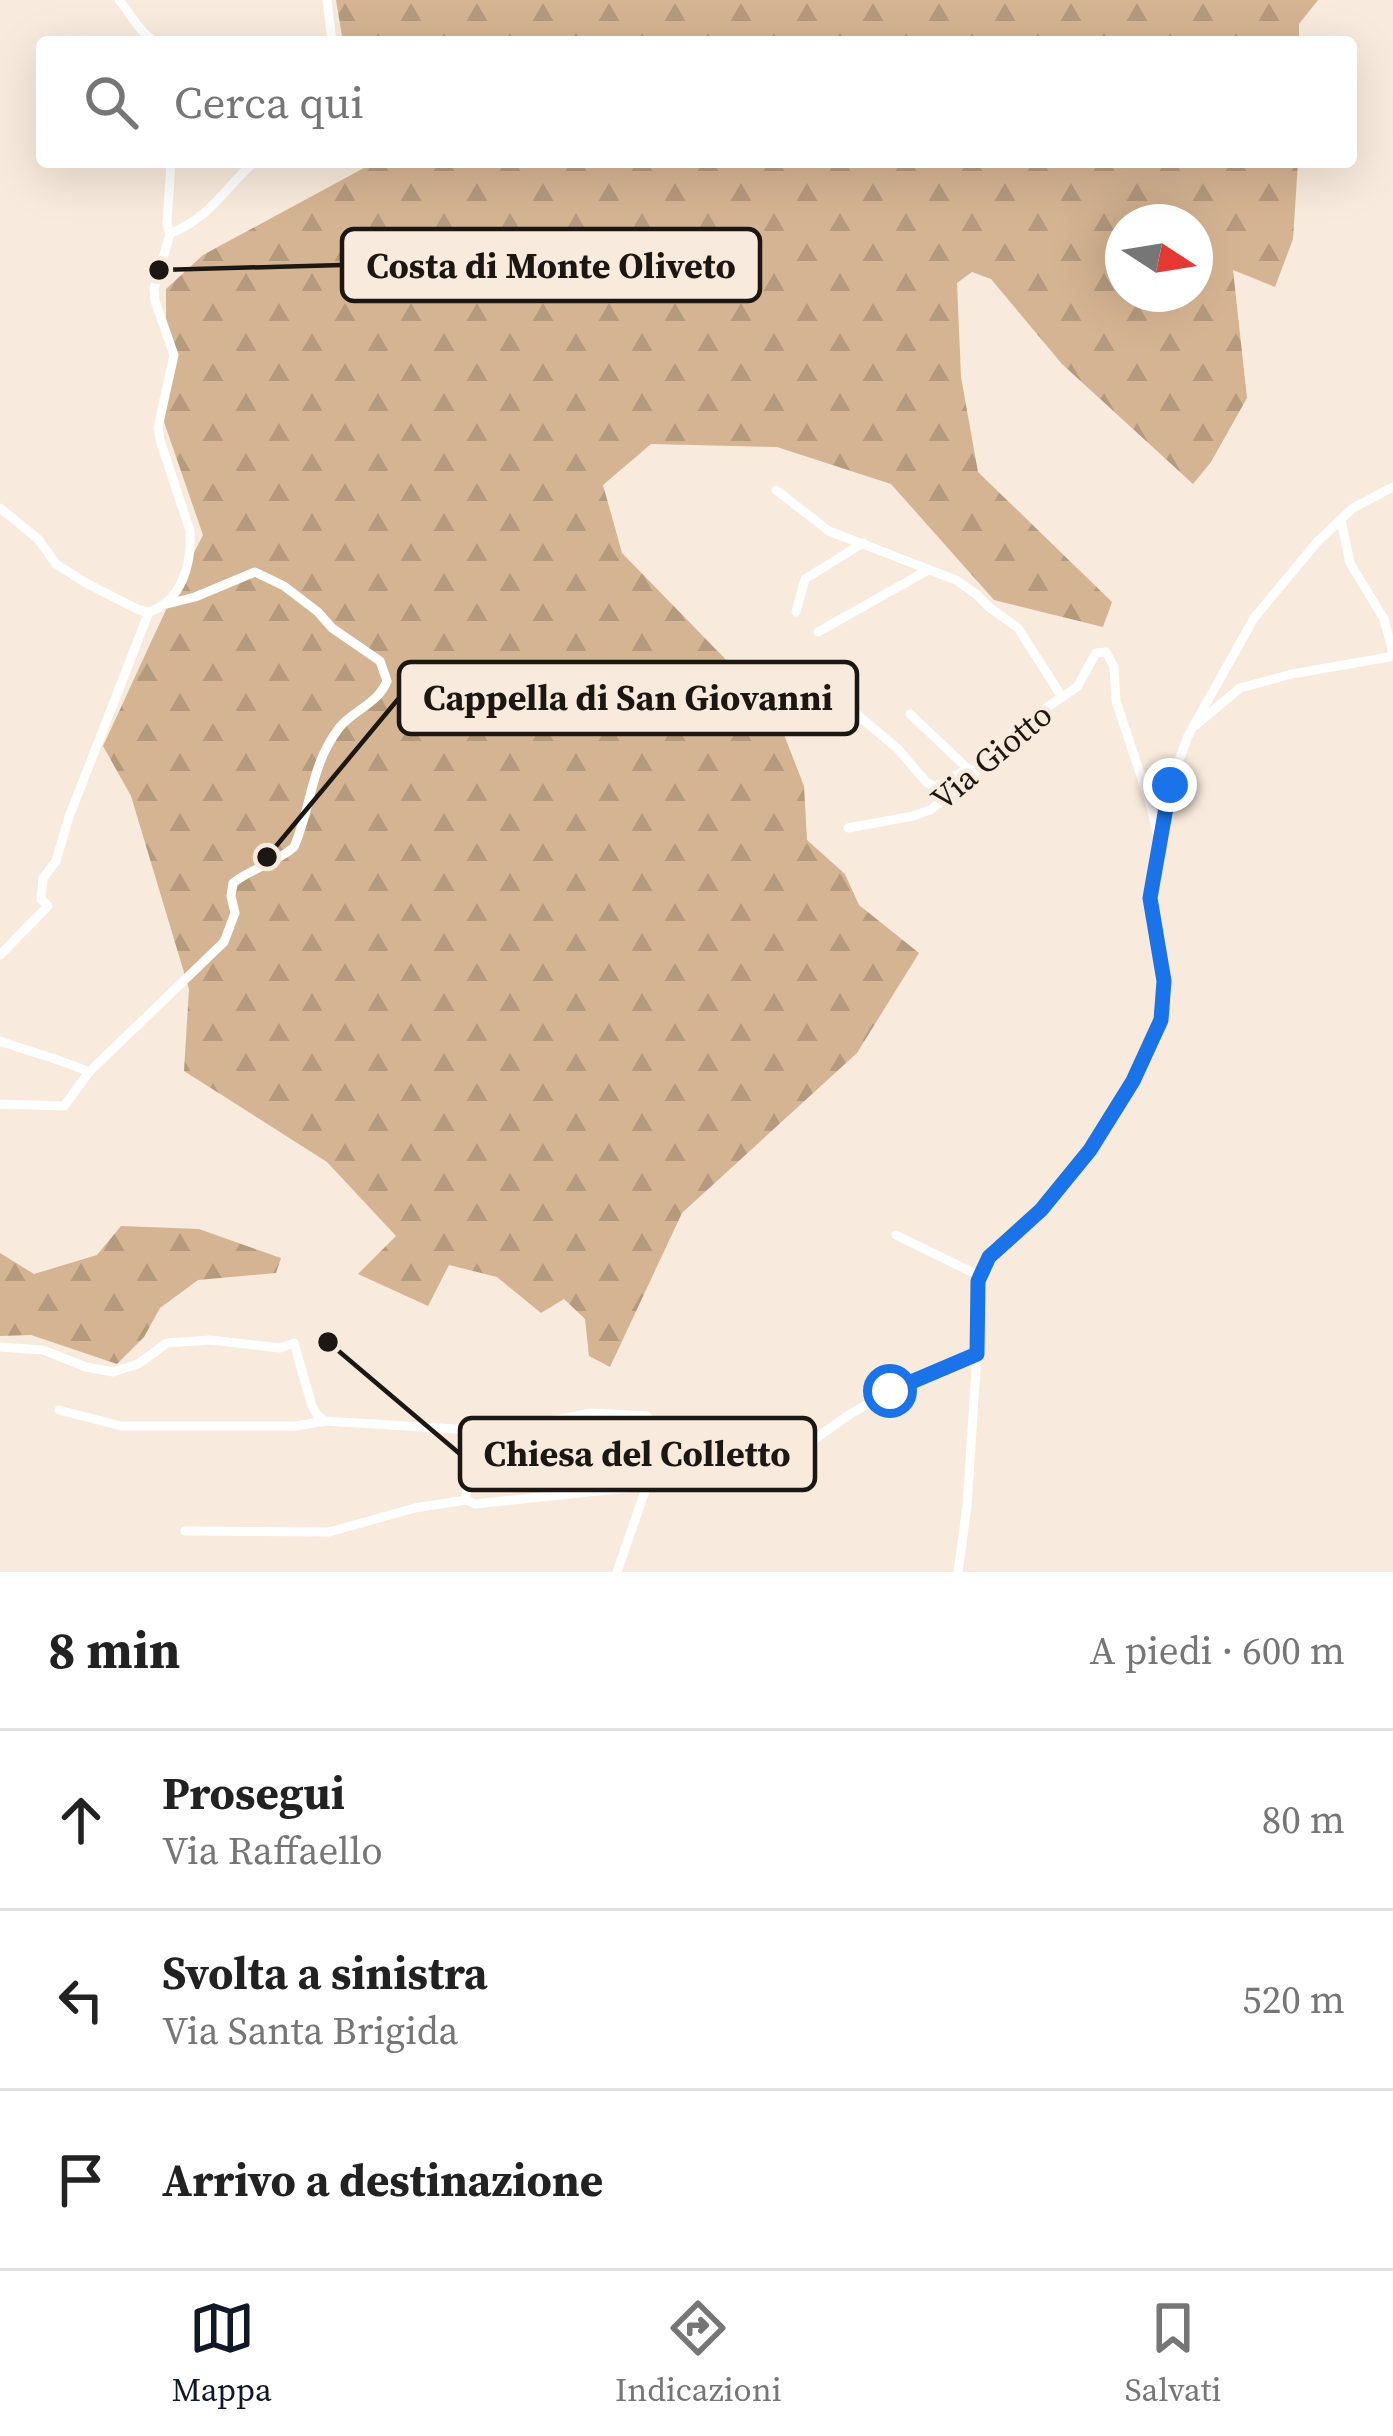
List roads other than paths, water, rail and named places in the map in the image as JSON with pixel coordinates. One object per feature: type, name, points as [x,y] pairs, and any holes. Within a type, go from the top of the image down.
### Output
[{"type":"street","points":[[118,0],[145,36]]},
{"type":"street","points":[[327,0],[331,36]]},
{"type":"street","points":[[167,604],[188,569],[191,545],[158,427],[174,356],[154,289],[170,234],[171,168]]},
{"type":"street","points":[[170,234],[216,206],[247,168]]},
{"type":"street","points":[[958,1572],[967,1506],[980,1276],[989,1257],[1041,1210],[1090,1150],[1133,1081],[1161,1020],[1164,981],[1150,898],[1175,772],[1191,730],[1254,618],[1318,541],[1353,508],[1393,487]]},
{"type":"street","points":[[776,490],[829,531],[956,580],[1018,628],[1062,698]]},
{"type":"street","points":[[0,508],[38,539],[56,564],[139,610],[149,612],[256,572],[264,575],[380,661],[387,681],[382,694],[340,725],[315,771],[294,847],[233,883],[236,913],[224,942],[89,1072],[64,1106],[0,1104]]},
{"type":"street","points":[[1191,730],[1240,688],[1393,653],[1384,620],[1350,563],[1341,520]]},
{"type":"street","points":[[796,612],[805,578],[863,543]]},
{"type":"street","points":[[818,632],[928,570]]},
{"type":"street","points":[[0,955],[48,906],[41,899],[43,878],[56,861],[149,612]]},
{"type":"street","name":"Via Giotto","points":[[848,829],[930,810],[1017,728],[1077,687],[1096,653],[1102,651],[1111,656],[1116,701],[1150,803]]},
{"type":"street","points":[[854,712],[935,787],[973,770],[910,714]]},
{"type":"street","points":[[1159,838],[1150,803],[1175,772]]},
{"type":"street","points":[[0,1041],[89,1072]]},
{"type":"street","points":[[896,1235],[980,1276]]},
{"type":"street","points":[[0,1347],[43,1350],[113,1372],[138,1364],[167,1343],[211,1340],[280,1348],[294,1342],[312,1406],[325,1421]]},
{"type":"street","points":[[59,1410],[121,1426],[296,1426],[325,1421],[470,1428],[534,1424],[592,1413],[647,1416],[663,1439],[765,1460],[800,1450],[890,1391],[977,1354]]},
{"type":"street","points":[[466,1500],[470,1428]]},
{"type":"street","points":[[617,1572],[663,1439]]},
{"type":"street","points":[[185,1532],[329,1532],[415,1508],[466,1500],[475,1504],[647,1486]]},
{"type":"place","name":"Costa di Monte Oliveto","points":[[159,270]]},
{"type":"place","name":"Cappella di San Giovanni","points":[[267,857]]},
{"type":"place","name":"Chiesa del Colletto","points":[[328,1342]]}]
